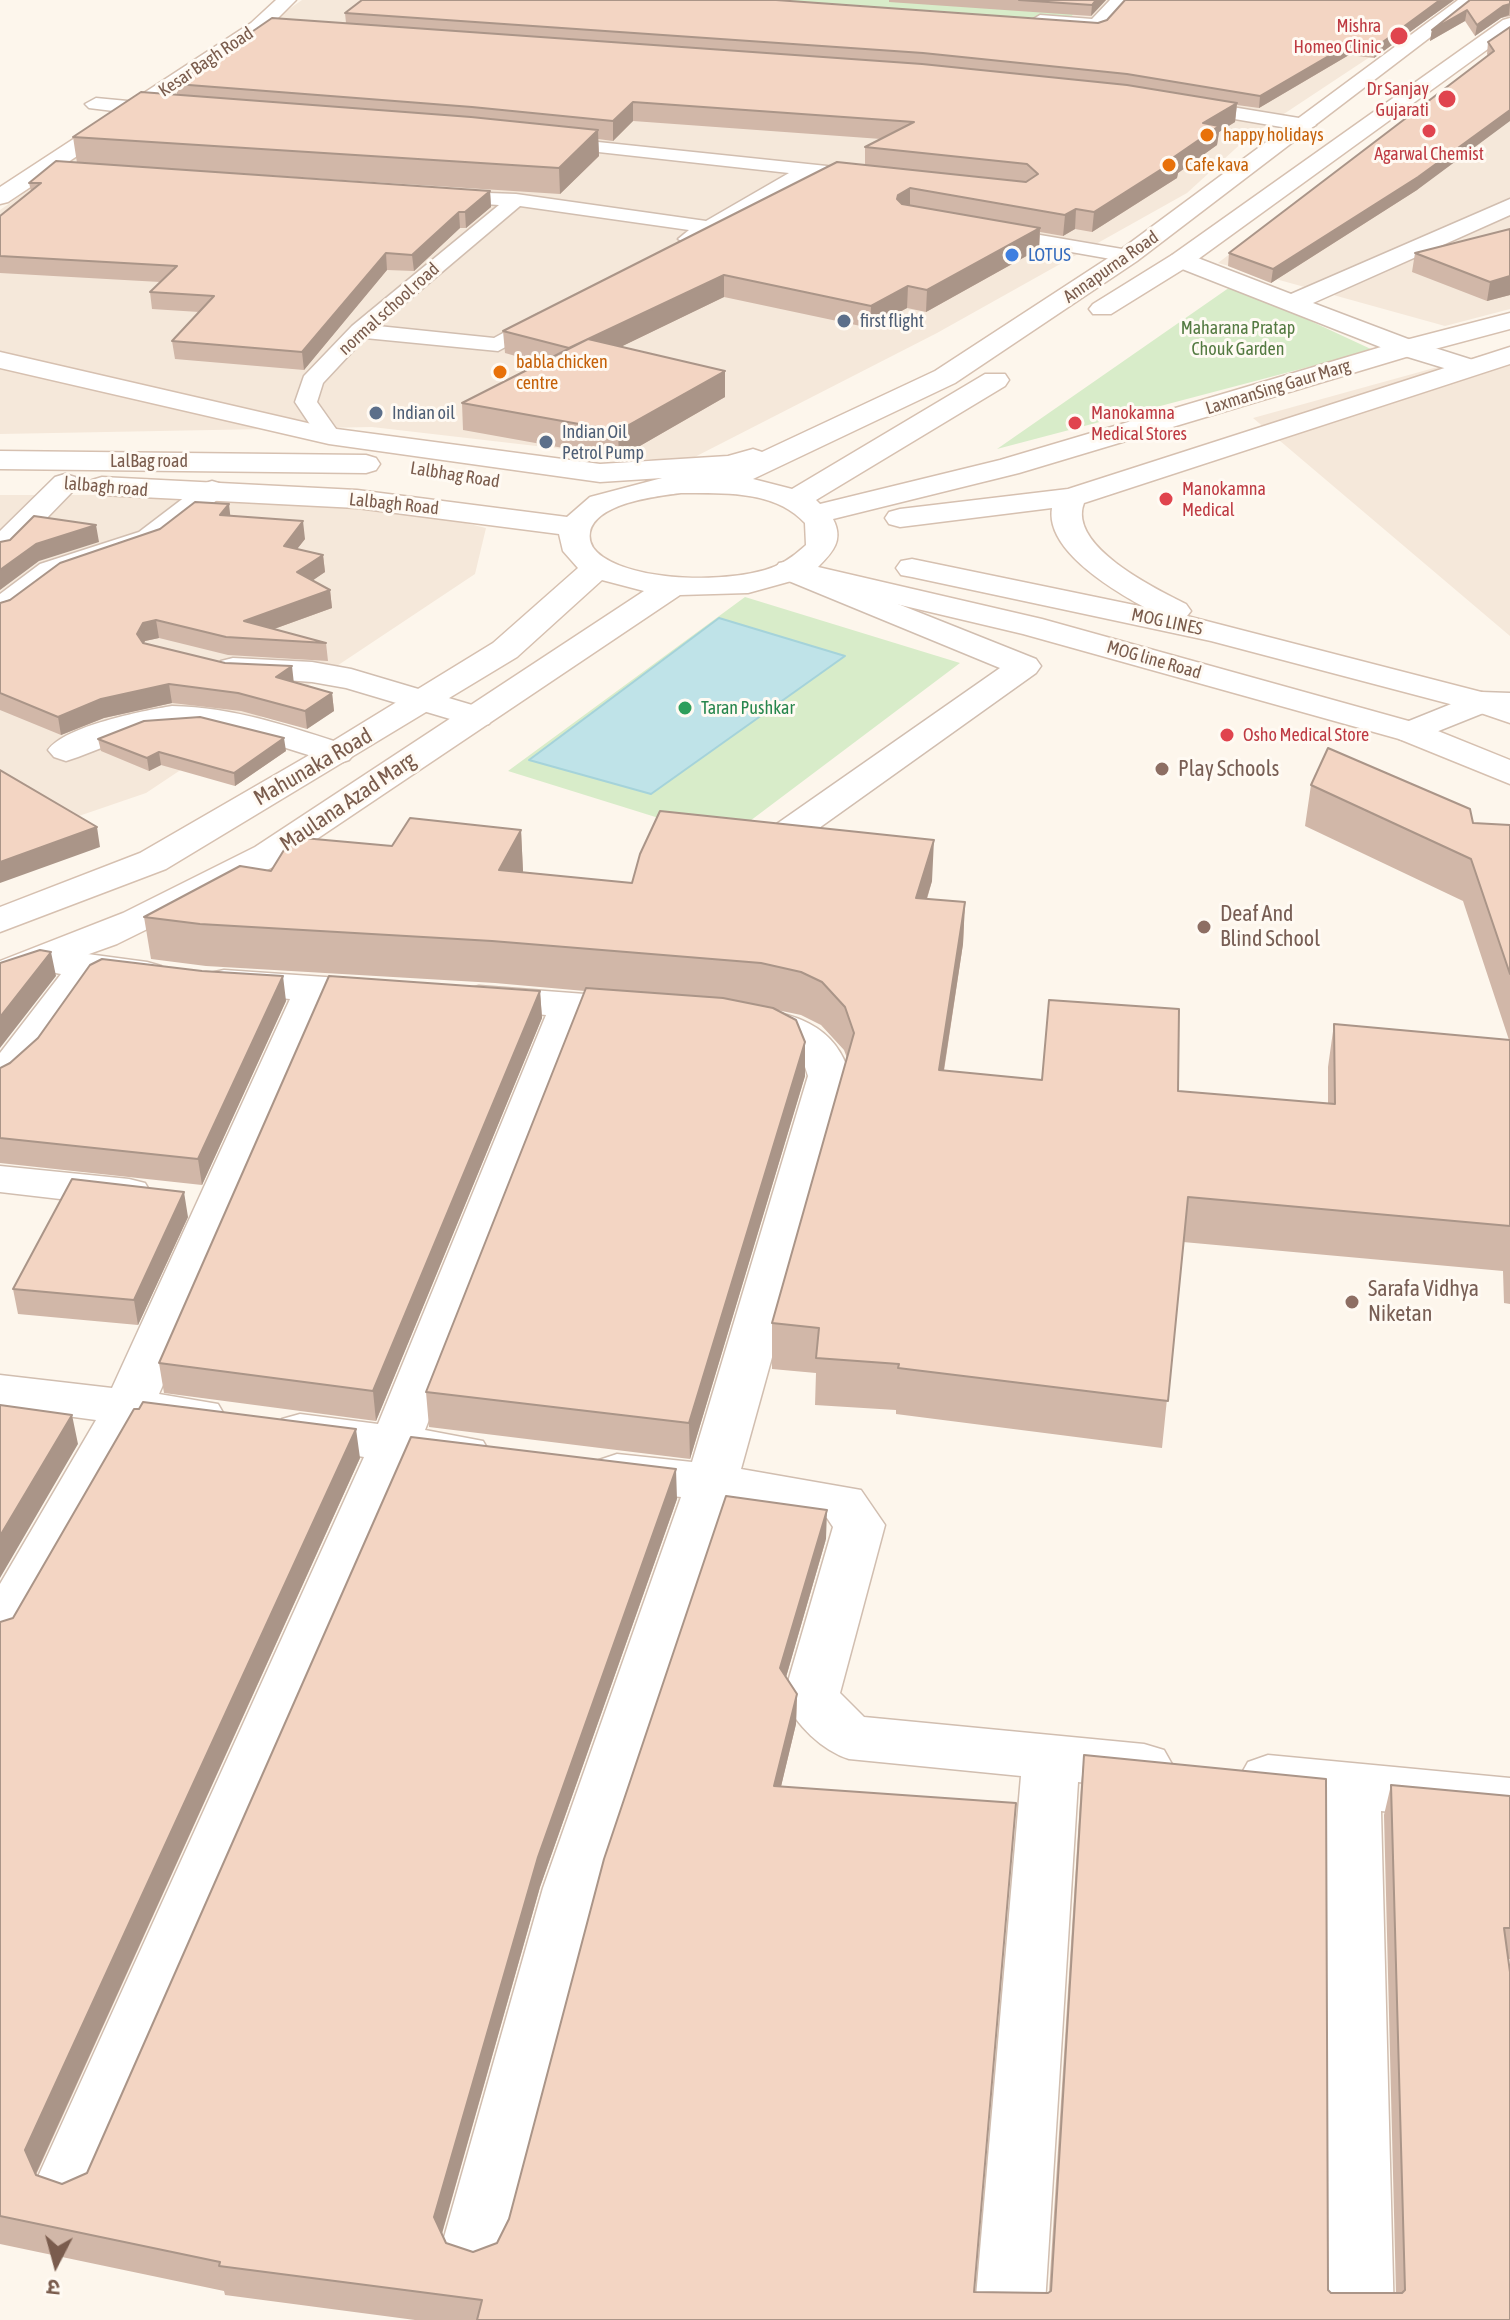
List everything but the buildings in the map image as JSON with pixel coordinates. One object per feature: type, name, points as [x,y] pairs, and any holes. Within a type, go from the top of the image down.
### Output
[{"type":"main road","name":"Kesar Bagh Road","points":[[0,197],[258,27],[287,0]]},
{"type":"main road","points":[[1018,20],[1097,25],[1121,0]]},
{"type":"main road","name":"Annapurna Road","points":[[721,484],[811,438],[945,377],[1128,256],[1470,0]]},
{"type":"main road","name":"Annapurna Road","points":[[1087,319],[1181,260],[1510,24]]},
{"type":"main road","points":[[258,27],[289,29]]},
{"type":"main road","name":"Kesar Bagh Road","points":[[72,119],[122,86]]},
{"type":"main road","points":[[1155,100],[1305,125]]},
{"type":"main road","points":[[96,104],[138,108]]},
{"type":"main road","points":[[1291,303],[1510,206]]},
{"type":"main road","points":[[1181,260],[1407,348],[1467,367]]},
{"type":"main road","name":"LaxmanSing Gaur Marg","points":[[813,522],[1407,348],[1510,321]]},
{"type":"main road","name":"LaxmanSing Gaur Marg","points":[[813,522],[1072,497],[1510,355]]},
{"type":"main road","points":[[0,360],[329,436],[600,473],[731,465],[811,438]]},
{"type":"main road","points":[[611,499],[587,512],[574,527],[573,542],[581,555],[598,567],[631,580],[672,586],[742,583],[790,570],[808,560],[813,522],[1013,368]]},
{"type":"main road","points":[[329,436],[390,465]]},
{"type":"main road","name":"LalBag road","points":[[0,460],[298,462]]},
{"type":"main road","name":"Lalbhag Road","points":[[298,462],[390,465],[611,499]]},
{"type":"main road","name":"lalbagh road","points":[[0,483],[65,483],[163,492],[212,490]]},
{"type":"main road","points":[[0,548],[65,483]]},
{"type":"main road","name":"MOG LINES","points":[[611,499],[643,489],[681,484],[749,487],[813,522],[1500,706]]},
{"type":"main road","points":[[0,609],[51,571],[150,538],[212,490]]},
{"type":"main road","name":"Lalbagh Road","points":[[212,490],[358,499],[574,527]]},
{"type":"main road","points":[[1072,497],[1066,513],[1068,525],[1081,546],[1097,562],[1146,596],[1215,632]]},
{"type":"main road","name":"Mahunaka Road","points":[[0,920],[153,861],[337,753],[505,650],[598,567]]},
{"type":"main road","points":[[771,845],[1024,666],[790,570]]},
{"type":"main road","name":"MOG line Road","points":[[790,570],[1031,626],[1411,732],[1510,773]]},
{"type":"main road","name":"Maulana Azad Marg","points":[[43,967],[268,855],[672,586]]},
{"type":"main road","points":[[203,662],[228,668],[325,674],[477,717]]},
{"type":"main road","points":[[1411,732],[1500,706]]},
{"type":"main road","points":[[66,750],[107,729],[162,716],[187,714],[221,717],[337,753]]},
{"type":"main road","points":[[0,1079],[38,1035],[43,967],[315,989],[571,1004],[795,1027],[816,1042],[827,1060],[829,1076],[712,1482],[573,1888],[475,2248]]},
{"type":"main road","points":[[0,1631],[129,1406],[315,989]]},
{"type":"main road","points":[[69,2181],[395,1444],[571,1004]]},
{"type":"main road","points":[[0,1179],[219,1203]]},
{"type":"main road","points":[[0,1391],[502,1458]]},
{"type":"main road","points":[[580,1468],[712,1482],[843,1503],[859,1525],[811,1699],[849,1737],[1510,1801]]},
{"type":"main road","points":[[1009,2320],[1051,1757]]},
{"type":"main road","points":[[1352,1787],[1359,2320]]},
{"type":"lane","points":[[138,108],[162,109]]},
{"type":"lane","points":[[534,141],[886,178]]},
{"type":"lane","points":[[44,167],[82,170]]},
{"type":"lane","points":[[669,249],[808,170]]},
{"type":"lane","points":[[423,194],[516,200],[709,227]]},
{"type":"lane","name":"normal school road","points":[[329,436],[306,402],[312,381],[360,331],[516,200]]},
{"type":"lane","points":[[970,229],[1128,256]]},
{"type":"lane","points":[[360,331],[498,345],[564,308]]},
{"type":"shaded area","points":[[302,0],[1456,0],[1246,139],[1187,193],[937,333],[683,463],[372,427],[0,434],[0,210]]},
{"type":"shaded area","points":[[1510,38],[1510,309],[1445,326],[1218,263]]},
{"type":"shaded area","points":[[1510,347],[1510,636],[1253,418]]},
{"type":"shaded area","points":[[0,495],[349,495],[486,528],[475,574],[146,793],[0,843]]},
{"type":"green space","points":[[791,0],[1084,0],[1068,21],[790,3]]},
{"type":"green space","name":"Maharana Pratap Chouk Garden","points":[[1233,285],[1373,350],[997,449]]},
{"type":"green space","points":[[745,597],[960,663],[726,839],[508,771]]},
{"type":"water","name":"Taran Pushkar","points":[[719,618],[845,656],[651,794],[529,760]]},
{"type":"place","name":"Mishra Homeo Clinic","points":[[1399,36]]},
{"type":"place","name":"Dr Sanjay Gujarati","points":[[1447,99]]},
{"type":"place","name":"Agarwal Chemist","points":[[1429,131]]},
{"type":"place","name":"happy holidays","points":[[1207,135]]},
{"type":"place","name":"Cafe kava","points":[[1169,165]]},
{"type":"place","name":"LOTUS","points":[[1012,255]]},
{"type":"place","name":"first flight","points":[[844,321]]},
{"type":"place","name":"babla chicken centre","points":[[500,372]]},
{"type":"place","name":"Indian oil","points":[[376,413]]},
{"type":"place","name":"Manokamna Medical Stores","points":[[1075,423]]},
{"type":"place","name":"Indian Oil Petrol Pump","points":[[546,442]]},
{"type":"place","name":"Manokamna Medical","points":[[1166,499]]},
{"type":"place","name":"Taran Pushkar","points":[[685,708]]},
{"type":"place","name":"Osho Medical Store","points":[[1227,735]]},
{"type":"place","name":"Play Schools","points":[[1162,769]]},
{"type":"place","name":"Deaf And Blind School","points":[[1204,927]]},
{"type":"place","name":"Sarafa Vidhya Niketan","points":[[1352,1302]]}]
